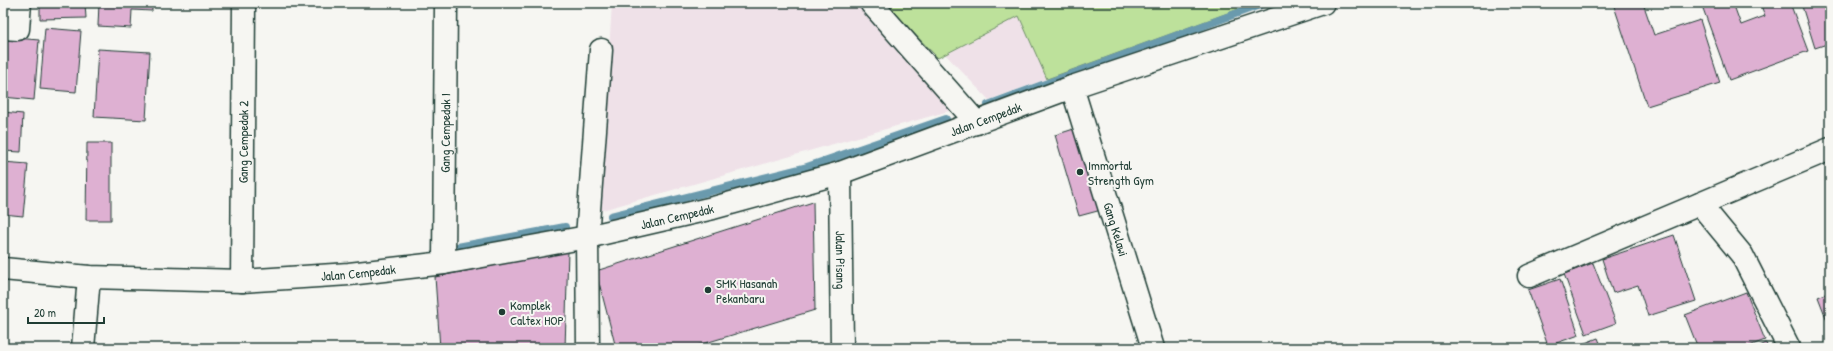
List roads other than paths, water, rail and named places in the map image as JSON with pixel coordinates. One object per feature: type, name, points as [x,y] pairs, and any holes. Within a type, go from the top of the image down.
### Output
[{"type":"street","points":[[3,28],[18,29],[20,3]]},
{"type":"street","name":"Gang Cempedak 2","points":[[242,281],[244,3]]},
{"type":"street","name":"Gang Cempedak I","points":[[444,263],[446,3]]},
{"type":"street","points":[[871,3],[977,123]]},
{"type":"street","name":"Jalan Cempedak","points":[[3,269],[89,277],[242,281],[349,274],[444,263],[587,237],[713,208],[840,173],[1072,87],[1323,3]]},
{"type":"street","points":[[588,348],[587,237],[602,50]]},
{"type":"street","name":"Gang Kelawi","points":[[1072,87],[1153,348]]},
{"type":"street","points":[[1529,276],[1830,149]]},
{"type":"street","name":"Jalan Pisang","points":[[840,173],[842,348]]},
{"type":"street","points":[[1700,204],[1742,255],[1789,348]]},
{"type":"street","points":[[83,348],[89,277]]},
{"type":"waterway","points":[[988,105],[1265,3]]},
{"type":"waterway","points":[[611,216],[804,168],[946,119]]},
{"type":"waterway","points":[[452,248],[565,227]]},
{"type":"place","name":"Immortal Strength Gym","points":[[1080,172]]},
{"type":"place","name":"SMK Hasanah Pekanbaru","points":[[708,290]]},
{"type":"place","name":"Komplek Caltex HOP","points":[[502,312]]}]
